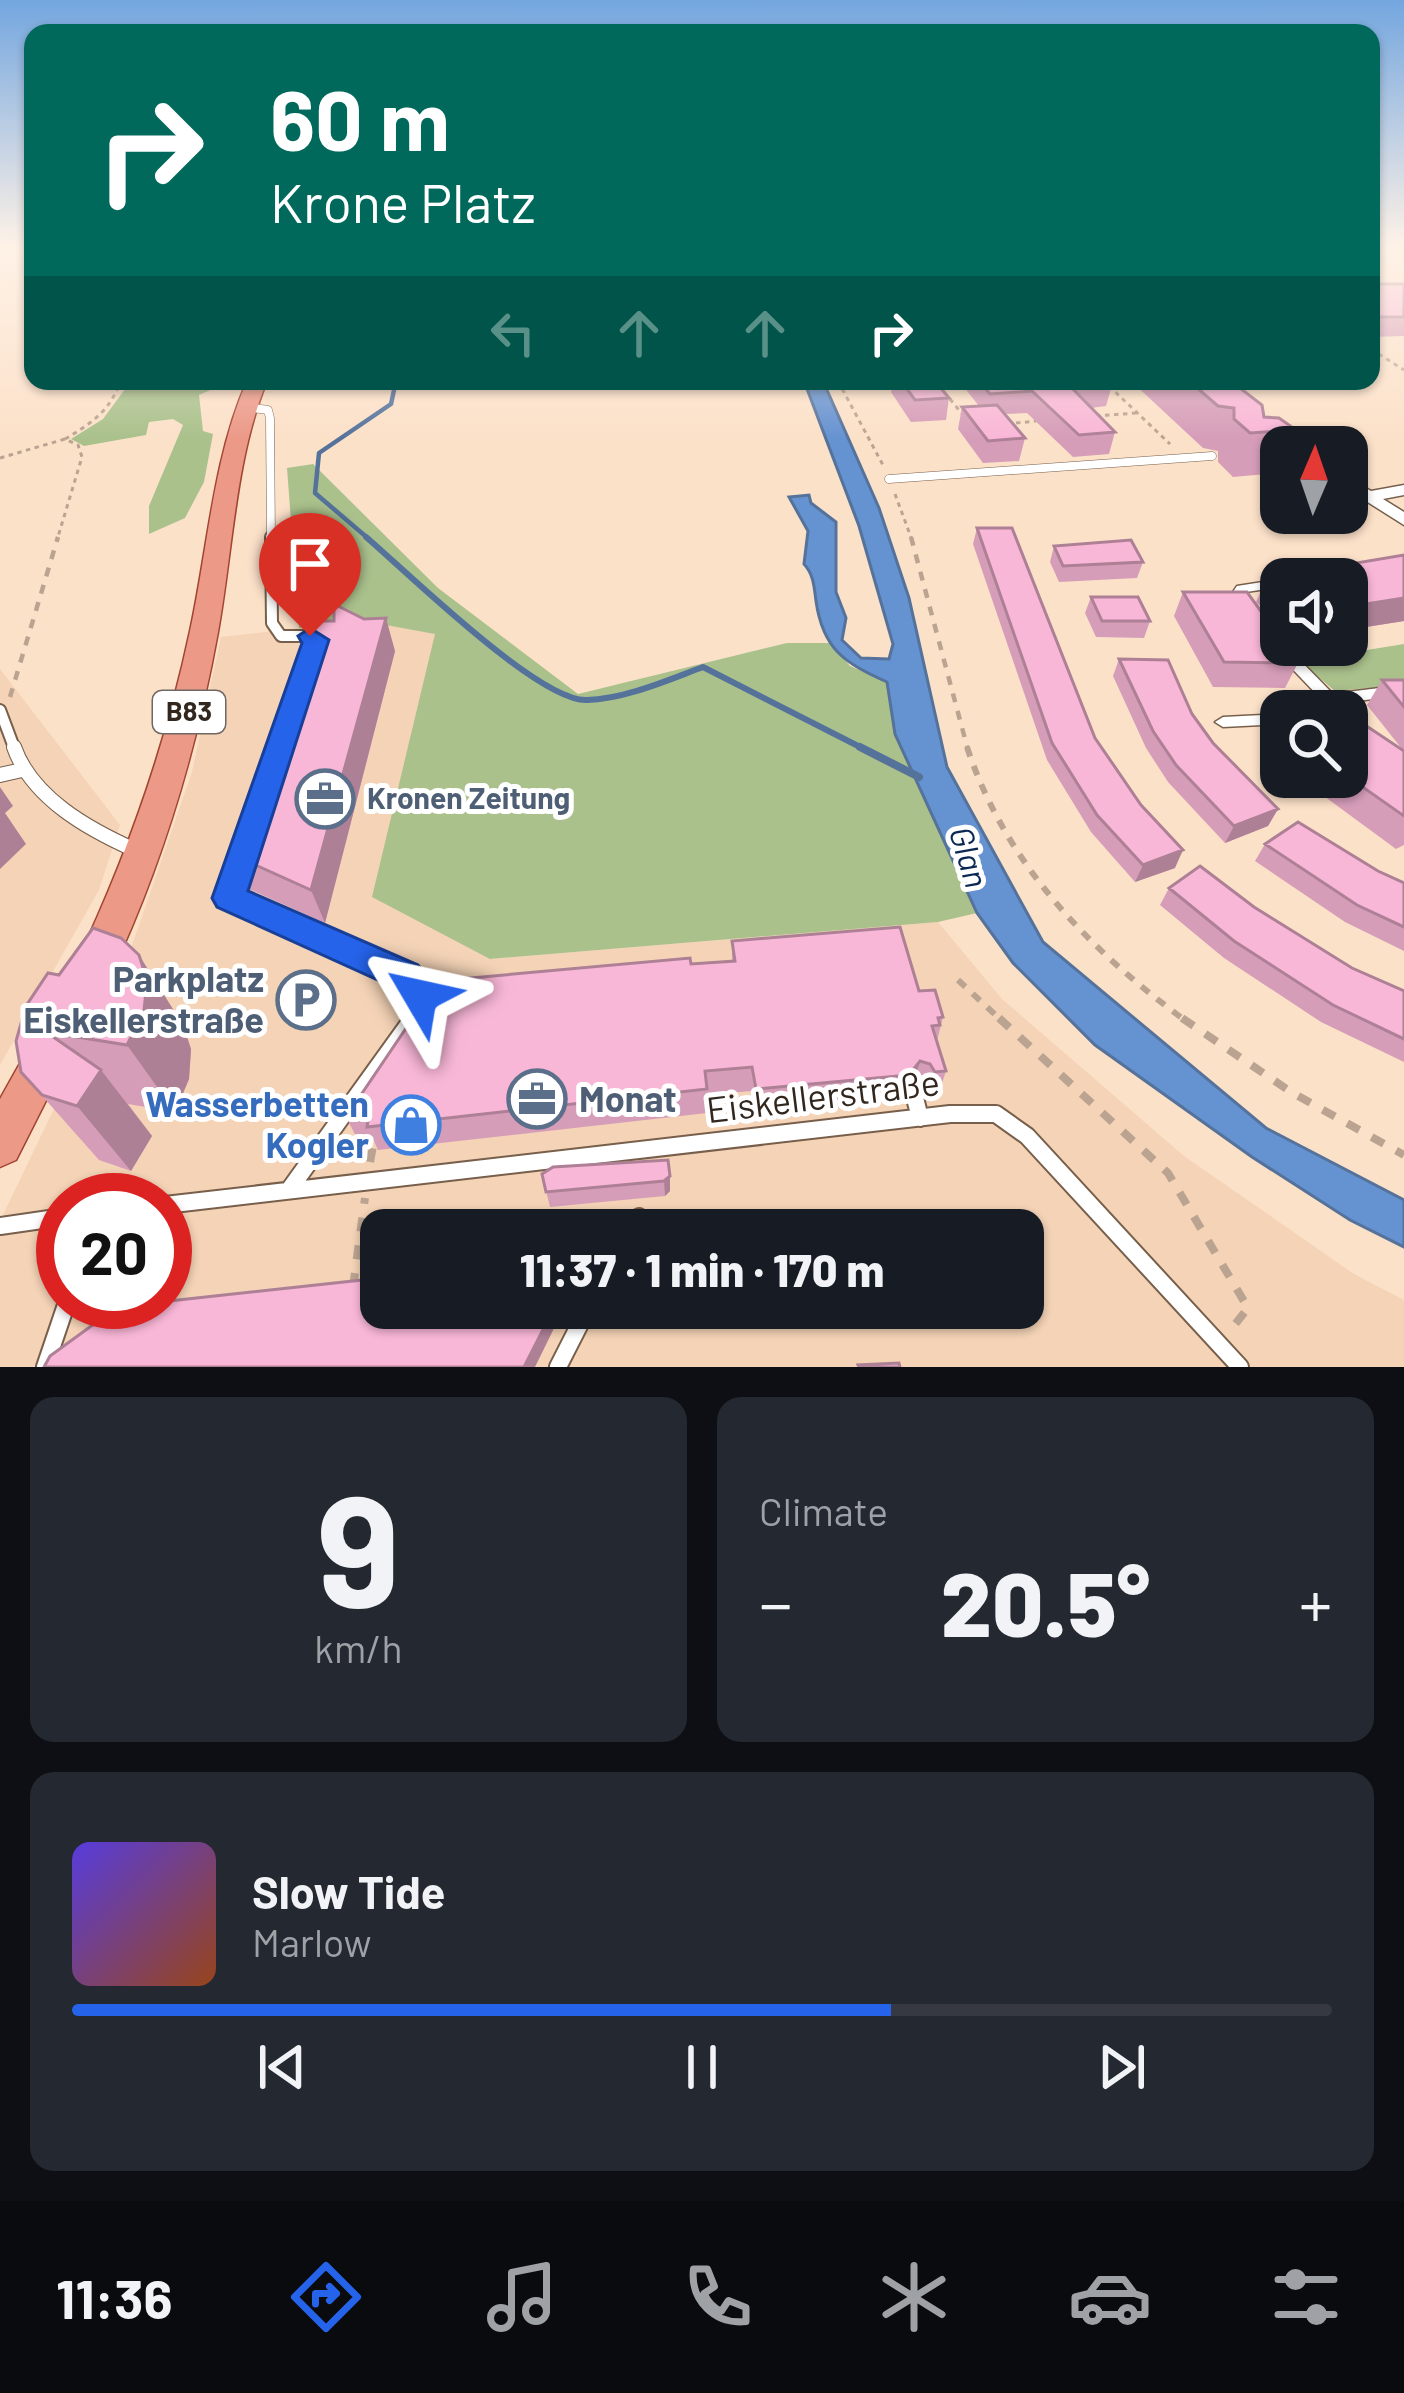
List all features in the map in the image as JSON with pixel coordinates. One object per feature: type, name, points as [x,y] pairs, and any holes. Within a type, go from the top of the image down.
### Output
[{"type":"main road","name":"B83","points":[[0,1144],[71,1010],[144,853],[190,706],[239,423],[252,394]]},
{"type":"street","points":[[1369,496],[1404,490]]},
{"type":"street","points":[[1369,496],[1404,520]]},
{"type":"street","points":[[1258,625],[1237,596],[1241,589],[1260,587]]},
{"type":"street","points":[[1297,666],[1321,690]]},
{"type":"street","points":[[1368,695],[1404,690]]},
{"type":"street","points":[[1223,722],[1260,720]]},
{"type":"lane","points":[[252,394],[271,418],[272,623],[281,636],[315,638],[310,658]]},
{"type":"lane","points":[[889,479],[1211,456]]},
{"type":"lane","points":[[1,711],[22,770],[87,829],[144,853]]},
{"type":"lane","points":[[0,775],[22,770]]},
{"type":"lane","points":[[244,853],[229,898],[406,976],[420,996],[413,1017],[289,1190]]},
{"type":"lane","points":[[915,1098],[920,1118]]},
{"type":"lane","name":"Eiskellerstraße","points":[[192,1201],[920,1118],[996,1114],[1027,1136],[1240,1367]]},
{"type":"lane","points":[[0,1226],[36,1220]]},
{"type":"lane","points":[[44,1367],[57,1329]]},
{"type":"lane","points":[[558,1367],[577,1329]]},
{"type":"path","points":[[0,458],[65,439],[93,422],[118,390]]},
{"type":"path","points":[[843,390],[915,541],[967,743],[990,808],[1014,852],[1073,922],[1121,968],[1230,1051],[1348,1126],[1404,1155]]},
{"type":"path","points":[[1112,390],[1185,458]]},
{"type":"path","points":[[950,399],[971,425]]},
{"type":"path","points":[[1094,416],[1136,413]]},
{"type":"path","points":[[989,424],[1052,420]]},
{"type":"path","points":[[1007,423],[1045,470]]},
{"type":"path","points":[[1,711],[19,679],[49,559],[82,457],[78,445],[65,439]]},
{"type":"path","points":[[958,980],[1168,1173],[1248,1308],[1218,1344]]},
{"type":"path","points":[[350,1305],[373,1146]]},
{"type":"shaded area","points":[[364,621],[435,633],[491,959],[938,922],[1002,999],[1184,1156],[1354,1274],[1404,1300],[1404,1367],[0,1367],[0,1221],[130,951],[192,772],[221,637]]},
{"type":"shaded area","points":[[0,669],[120,825],[99,890],[0,1065]]},
{"type":"green space","points":[[124,390],[210,390],[199,395],[203,431],[213,434],[204,482],[185,518],[149,534],[149,506],[183,425],[173,419],[149,422],[146,435],[84,446],[71,439],[103,419]]},
{"type":"green space","points":[[313,464],[438,588],[578,694],[787,643],[830,643],[850,666],[887,682],[895,734],[977,913],[938,922],[490,959],[372,897],[435,634],[364,621],[299,628],[287,468]]},
{"type":"green space","points":[[1404,644],[1404,685],[1334,690],[1305,666],[1368,666],[1368,650]]},
{"type":"water","name":"Glan","points":[[807,390],[827,390],[879,508],[909,598],[947,767],[1043,942],[1266,1128],[1404,1200],[1404,1247],[1350,1220],[1252,1157],[1095,1045],[1013,963],[977,913],[895,734],[887,682],[838,653],[824,632],[813,581],[804,564],[808,531],[789,497],[809,495],[811,503],[836,522],[836,592],[846,618],[842,640],[861,658],[889,659],[893,644],[859,526]]},
{"type":"building","points":[[1380,311],[1404,311],[1404,317],[1380,317]]},
{"type":"building","points":[[908,390],[942,390],[949,398],[915,400]]},
{"type":"building","points":[[987,390],[1074,390],[1115,432],[1079,435],[1032,391],[990,394]]},
{"type":"building","points":[[1199,390],[1243,390],[1262,405],[1264,417],[1279,418],[1290,426],[1260,426],[1260,432],[1250,433],[1234,419],[1234,408],[1218,406]]},
{"type":"building","points":[[997,405],[1025,438],[988,441],[962,407]]},
{"type":"building","points":[[977,528],[1012,528],[1095,738],[1141,805],[1183,850],[1143,865],[1097,815],[1052,743]]},
{"type":"building","points":[[1131,540],[1143,562],[1063,566],[1054,546]]},
{"type":"building","points":[[1404,555],[1404,598],[1368,604],[1368,561]]},
{"type":"building","points":[[1183,592],[1247,592],[1260,610],[1260,662],[1224,662]]},
{"type":"building","points":[[1091,597],[1138,597],[1150,621],[1102,621]]},
{"type":"building","points":[[334,604],[364,619],[386,618],[311,890],[231,854],[315,621],[334,621]]},
{"type":"building","points":[[1119,659],[1168,660],[1192,714],[1213,743],[1260,791],[1260,798],[1267,798],[1278,809],[1234,826],[1176,765],[1153,731]]},
{"type":"building","points":[[1382,680],[1404,680],[1404,707]]},
{"type":"building","points":[[1368,727],[1404,751],[1404,816],[1368,791]]},
{"type":"building","points":[[1298,822],[1404,883],[1404,927],[1357,905],[1265,844]]},
{"type":"building","points":[[1200,866],[1254,907],[1352,968],[1404,991],[1404,1039],[1333,1005],[1234,941],[1169,888]]},
{"type":"building","points":[[900,927],[919,991],[935,990],[943,1017],[938,1018],[940,1025],[932,1026],[946,1071],[935,1072],[920,1061],[909,1075],[756,1089],[752,1067],[705,1071],[707,1089],[367,1127],[369,1115],[346,1117],[438,981],[690,958],[691,964],[735,961],[732,941]]},
{"type":"building","points":[[93,928],[121,938],[139,955],[147,980],[144,1011],[127,1045],[46,1032],[101,1070],[77,1106],[42,1095],[21,1072],[16,1041],[26,1006],[48,973],[59,975]]},
{"type":"building","points":[[668,1160],[670,1176],[664,1181],[546,1192],[542,1174],[553,1167]]},
{"type":"building","points":[[360,1280],[360,1329],[543,1329],[524,1367],[44,1367],[50,1356],[87,1329],[192,1329],[192,1299]]},
{"type":"building","points":[[899,1363],[900,1367],[858,1365]]},
{"type":"waterway","points":[[370,540],[315,493],[319,453],[391,404],[394,390]]},
{"type":"waterway","points":[[366,537],[507,659],[565,695],[587,700],[616,696],[703,667],[866,750]]},
{"type":"waterway","points":[[860,747],[919,777]]},
{"type":"place","name":"Kronen Zeitung","points":[[325,799]]},
{"type":"place","name":"Parkplatz Eiskellerstraße","points":[[306,1000]]},
{"type":"place","name":"Monat","points":[[537,1099]]},
{"type":"place","name":"Wasserbetten Kogler","points":[[411,1125]]},
{"type":"route","points":[[310,636],[316,640],[229,898],[406,976],[420,996]]}]
